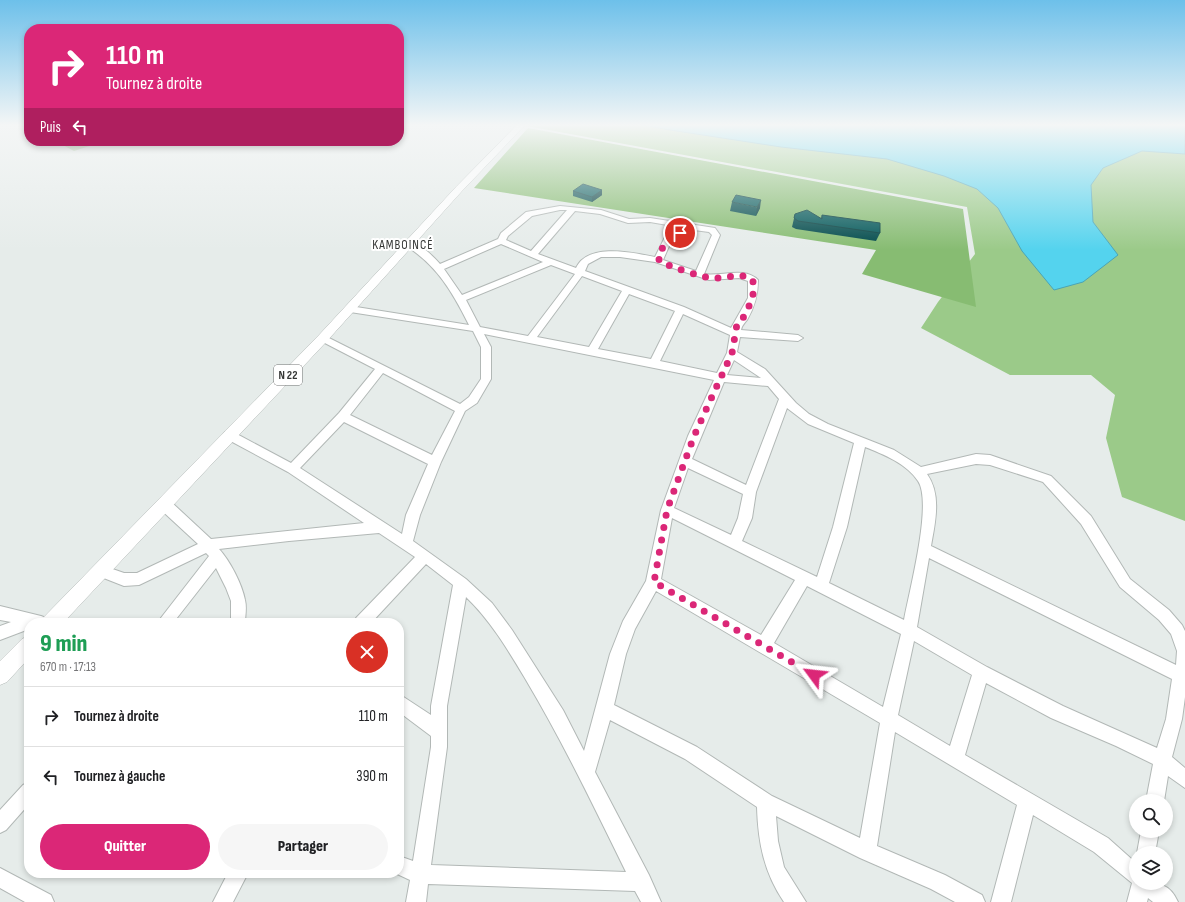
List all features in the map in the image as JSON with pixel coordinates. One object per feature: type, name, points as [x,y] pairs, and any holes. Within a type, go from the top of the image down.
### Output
[{"type":"main road","name":"N 22","points":[[56,618],[323,338],[482,166]]},
{"type":"main road","points":[[0,675],[24,650]]},
{"type":"street","points":[[438,268],[501,241],[504,235],[529,214],[560,208],[573,208],[604,213],[628,221],[650,220],[712,230],[716,235],[699,274]]},
{"type":"street","points":[[532,255],[573,208]]},
{"type":"street","points":[[658,260],[670,235],[685,232],[693,226]]},
{"type":"street","points":[[501,241],[532,255],[681,309],[734,333],[798,338]]},
{"type":"street","points":[[406,543],[413,515],[435,462],[462,409],[473,400],[486,379],[485,369],[488,354],[460,299],[438,268],[420,250],[409,244]]},
{"type":"street","points":[[531,339],[581,272],[582,265],[587,259],[600,255],[618,254],[658,260],[660,262],[713,278],[743,276],[753,280],[753,298],[742,320],[737,324],[734,333],[732,353],[722,378],[694,436],[686,462],[667,510],[654,582],[628,626],[618,654],[605,709],[586,773]]},
{"type":"street","points":[[460,299],[552,261]]},
{"type":"street","points":[[592,351],[627,290]]},
{"type":"street","points":[[350,309],[531,339],[722,378],[769,382]]},
{"type":"street","points":[[654,363],[681,309]]},
{"type":"street","points":[[323,338],[424,391],[462,409]]},
{"type":"street","points":[[732,353],[737,358],[761,371],[769,382],[797,412],[812,421],[901,459],[918,472],[924,479],[930,505],[924,549],[909,630],[889,718],[868,851]]},
{"type":"street","points":[[292,469],[343,416],[382,368]]},
{"type":"street","points":[[734,543],[745,518],[750,492],[785,399]]},
{"type":"street","points":[[343,416],[435,462]]},
{"type":"street","points":[[229,435],[292,469],[406,543],[461,583],[487,608],[507,634],[557,716],[651,902]]},
{"type":"street","points":[[821,586],[840,527],[860,441]]},
{"type":"street","points":[[918,472],[955,462],[976,459],[997,462],[1047,479],[1086,520],[1112,565],[1125,583],[1164,615],[1177,630],[1185,651],[1183,676],[1176,713],[1162,760],[1156,794]]},
{"type":"street","points":[[686,462],[750,492]]},
{"type":"street","points":[[164,504],[213,550],[235,591],[238,602],[238,618]]},
{"type":"street","points":[[667,510],[909,630],[981,672],[1057,712],[1122,740],[1162,760],[1185,779]]},
{"type":"street","points":[[101,571],[123,580],[130,581],[139,579],[213,550],[289,535],[382,527]]},
{"type":"street","points":[[924,549],[1183,676]]},
{"type":"street","points":[[167,618],[213,550]]},
{"type":"street","points":[[367,618],[425,556]]},
{"type":"street","points":[[764,645],[804,578]]},
{"type":"street","points":[[654,582],[889,718],[1101,846],[1129,869]]},
{"type":"street","points":[[416,902],[439,747],[438,731],[440,699],[461,583]]},
{"type":"street","points":[[0,613],[24,619]]},
{"type":"street","points":[[0,633],[24,625]]},
{"type":"street","points":[[955,758],[981,672]]},
{"type":"street","points":[[404,706],[438,731]]},
{"type":"street","points":[[605,709],[691,753],[766,802],[868,851],[938,882],[975,902]]},
{"type":"street","points":[[0,824],[24,797]]},
{"type":"street","points":[[766,802],[768,831],[772,856],[779,878],[796,902]]},
{"type":"street","points":[[1001,902],[1027,802]]},
{"type":"street","points":[[404,867],[419,874],[642,882]]},
{"type":"street","points":[[0,878],[44,902]]},
{"type":"street","points":[[223,902],[235,878]]},
{"type":"street","points":[[1137,902],[1140,890]]},
{"type":"street","points":[[1153,890],[1168,902]]},
{"type":"green space","points":[[494,166],[733,166],[963,209],[976,307],[862,274],[876,250],[474,188]]},
{"type":"green space","points":[[745,166],[1185,166],[1185,521],[1122,497],[1106,438],[1115,395],[1091,375],[1010,375],[921,328],[938,302],[975,254],[967,207]]},
{"type":"water","points":[[911,166],[1107,166],[1103,168],[1091,185],[1093,222],[1118,255],[1083,282],[1054,290],[1022,251],[998,208],[977,189],[944,176]]},
{"type":"building","points":[[583,184],[602,190],[592,197],[573,191]]},
{"type":"building","points":[[736,195],[761,200],[757,207],[732,202]]},
{"type":"building","points":[[807,210],[822,219],[822,215],[880,223],[880,233],[798,221],[794,218],[795,214]]},
{"type":"district","name":"KAMBOINCÉ","points":[[403,244]]},
{"type":"route","points":[[680,233],[672,234],[668,237],[658,257],[660,262],[710,278],[735,275],[749,277],[753,280],[754,292],[753,298],[742,320],[737,324],[734,333],[732,353],[722,378],[694,436],[686,462],[667,510],[654,582],[814,675]]}]
